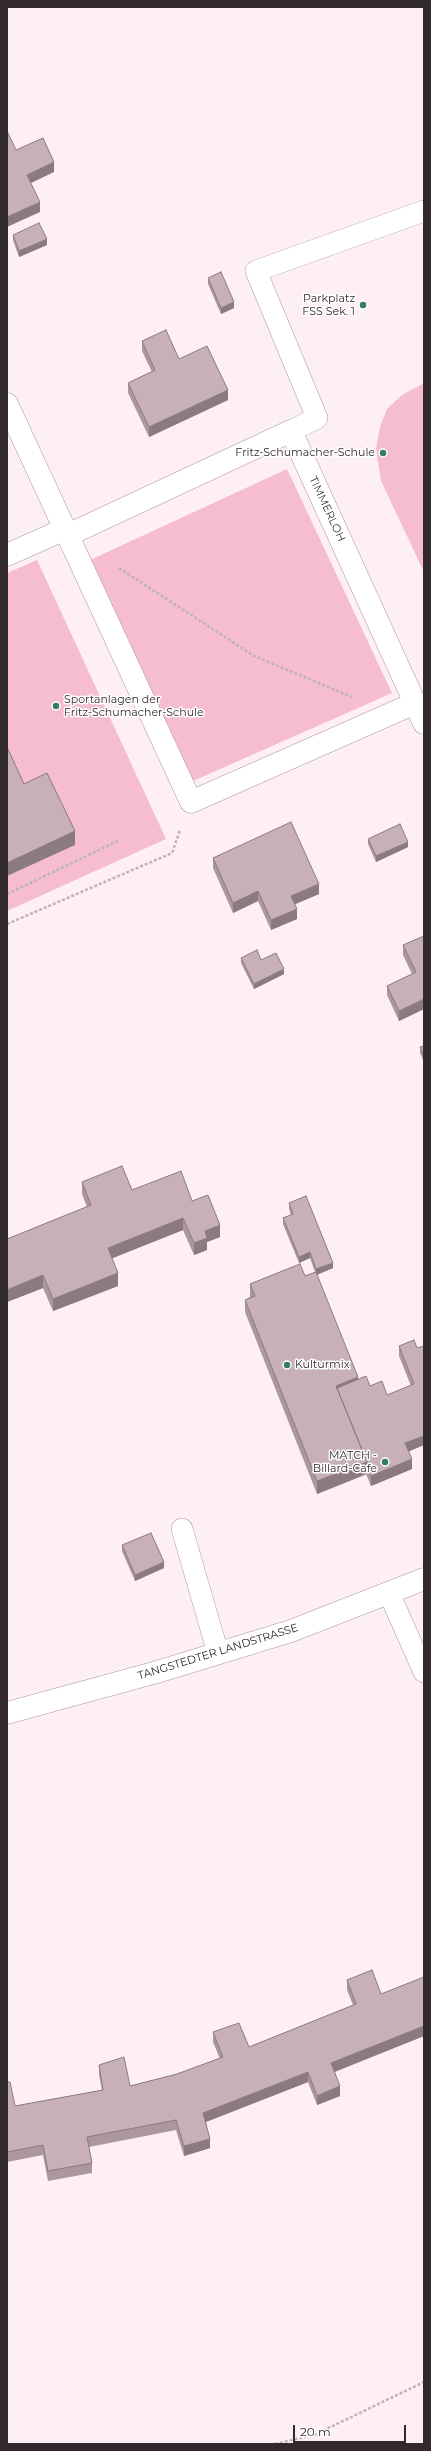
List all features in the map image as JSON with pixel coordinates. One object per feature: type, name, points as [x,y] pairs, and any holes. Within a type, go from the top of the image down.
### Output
[{"type":"street","points":[[7,404],[191,802],[415,703]]},
{"type":"street","points":[[7,555],[67,532],[291,430]]},
{"type":"street","name":"TIMMERLOH","points":[[291,430],[424,723]]},
{"type":"street","name":"TANGSTEDTER LANDSTRASSE","points":[[7,1713],[291,1631],[424,1579]]},
{"type":"lane","points":[[291,430],[317,418],[256,271],[424,211]]},
{"type":"lane","points":[[182,1529],[218,1653]]},
{"type":"lane","points":[[389,1593],[424,1672]]},
{"type":"path","points":[[114,566],[254,656],[391,713]]},
{"type":"path","points":[[7,924],[172,853],[191,802]]},
{"type":"path","points":[[7,894],[120,840]]},
{"type":"path","points":[[275,2444],[314,2435],[424,2382]]},
{"type":"shaded area","points":[[424,383],[424,572],[381,481],[376,449],[380,427],[387,409],[402,395]]},
{"type":"shaded area","points":[[287,469],[392,693],[193,781],[90,560]]},
{"type":"shaded area","name":"Sportanlagen der Fritz-Schumacher-Schule","points":[[37,560],[166,839],[7,911],[7,573]]},
{"type":"building","points":[[7,131],[16,150],[43,138],[54,162],[27,175],[40,202],[7,217]]},
{"type":"building","points":[[39,223],[47,239],[19,251],[13,235]]},
{"type":"building","points":[[221,272],[234,302],[221,308],[208,278]]},
{"type":"building","points":[[166,330],[179,359],[207,346],[228,390],[149,427],[128,383],[155,370],[142,341]]},
{"type":"building","points":[[7,747],[24,784],[47,773],[75,831],[7,863]]},
{"type":"building","points":[[291,822],[319,884],[291,896],[297,909],[271,920],[258,891],[233,903],[213,858]]},
{"type":"building","points":[[400,824],[408,842],[376,856],[368,839]]},
{"type":"building","points":[[424,936],[424,999],[399,1011],[387,986],[416,972],[403,945]]},
{"type":"building","points":[[257,950],[261,960],[276,953],[284,969],[254,984],[241,958]]},
{"type":"building","points":[[424,1046],[424,1056],[420,1047]]},
{"type":"building","points":[[122,1166],[132,1190],[181,1171],[192,1201],[208,1195],[220,1225],[205,1231],[207,1238],[194,1243],[183,1218],[108,1248],[118,1273],[53,1299],[43,1275],[7,1290],[7,1239],[91,1205],[82,1182]]},
{"type":"building","points":[[306,1196],[333,1263],[316,1269],[310,1252],[299,1257],[283,1218],[293,1214],[289,1203]]},
{"type":"building","points":[[300,1264],[305,1276],[316,1272],[358,1377],[336,1386],[367,1462],[317,1481],[245,1300],[255,1296],[250,1284]]},
{"type":"building","points":[[414,1340],[417,1348],[424,1346],[424,1436],[405,1443],[412,1459],[371,1476],[367,1462],[337,1388],[366,1376],[370,1386],[382,1381],[387,1395],[414,1384],[399,1346]]},
{"type":"building","points":[[151,1533],[164,1562],[135,1575],[122,1545]]},
{"type":"building","points":[[372,1970],[381,1994],[424,1977],[424,2026],[331,2063],[340,2086],[317,2096],[308,2072],[203,2113],[210,2139],[184,2146],[176,2120],[87,2137],[92,2163],[48,2171],[43,2145],[7,2152],[7,2082],[10,2082],[15,2106],[103,2090],[99,2065],[124,2057],[130,2086],[177,2074],[223,2057],[213,2032],[239,2023],[249,2047],[356,2004],[347,1980]]},
{"type":"place","name":"Parkplatz FSS Sek. 1","points":[[363,305]]},
{"type":"place","name":"Fritz-Schumacher-Schule","points":[[383,453]]},
{"type":"place","name":"Sportanlagen der Fritz-Schumacher-Schule","points":[[56,706]]},
{"type":"place","name":"Kulturmix","points":[[287,1365]]},
{"type":"place","name":"MATCH - Billard-Cafe","points":[[385,1462]]}]
